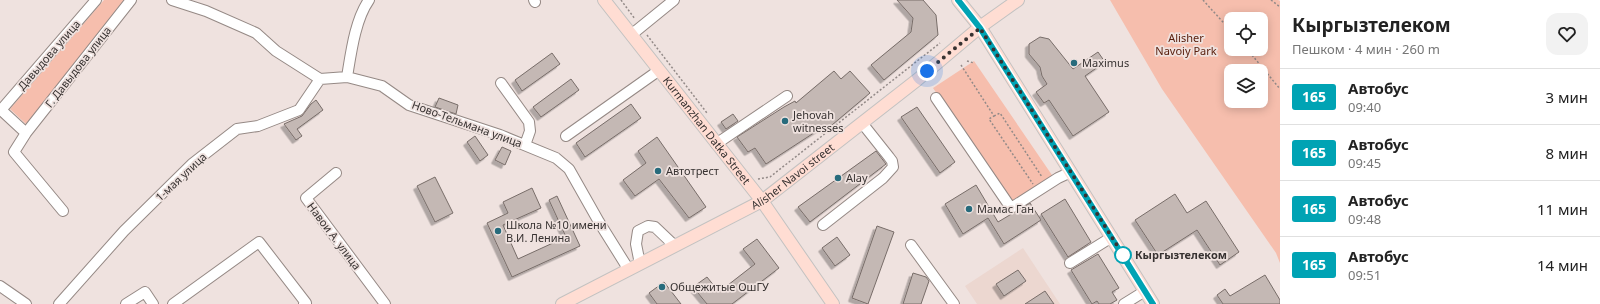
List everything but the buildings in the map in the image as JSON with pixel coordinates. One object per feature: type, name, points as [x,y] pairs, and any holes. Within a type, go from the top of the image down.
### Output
[{"type":"main road","points":[[958,0],[980,28],[1153,304]]},
{"type":"main road","name":"Alisher Navoi street","points":[[563,304],[762,201],[980,28],[1018,0]]},
{"type":"main road","name":"Kurmanzhan Datka Street","points":[[606,1],[658,71],[762,201],[833,304]]},
{"type":"street","name":"Давыдова улица","points":[[1,110],[96,0]]},
{"type":"street","name":"Г. Давыдова улица","points":[[63,211],[14,152],[26,133],[131,0]]},
{"type":"street","points":[[172,0],[206,11],[256,33],[276,51],[320,79]]},
{"type":"street","points":[[347,77],[354,38],[369,0]]},
{"type":"street","points":[[631,35],[674,0]]},
{"type":"street","points":[[566,136],[658,71]]},
{"type":"street","name":"Ново-Тельмана улица","points":[[320,79],[347,77],[382,86],[409,105],[500,135],[556,158],[569,169],[599,222],[629,270]]},
{"type":"street","name":"1-мая улица","points":[[59,304],[124,231],[192,164],[237,129],[258,126],[299,110],[320,79]]},
{"type":"street","points":[[501,84],[529,122],[530,131],[525,145]]},
{"type":"street","points":[[716,144],[787,96]]},
{"type":"street","points":[[936,98],[1011,208],[1047,185],[1071,172]]},
{"type":"street","points":[[1,110],[26,133]]},
{"type":"street","points":[[823,225],[883,178],[893,167],[892,161],[862,123]]},
{"type":"street","name":"Навои А. улица","points":[[336,174],[306,198],[385,304]]},
{"type":"street","points":[[640,264],[636,244],[638,231],[648,226],[654,227],[675,246]]},
{"type":"street","points":[[1070,263],[1112,237]]},
{"type":"street","points":[[173,304],[259,242],[306,303],[304,304]]},
{"type":"street","points":[[911,245],[945,300],[954,304]]},
{"type":"street","points":[[0,286],[26,304]]},
{"type":"street","points":[[1124,304],[1145,291]]},
{"type":"street","points":[[126,304],[145,292],[153,304]]},
{"type":"path","points":[[621,0],[707,112]]},
{"type":"path","points":[[1203,0],[1224,23]]},
{"type":"path","points":[[1271,0],[1280,7]]},
{"type":"path","points":[[758,179],[770,177],[940,43]]},
{"type":"path","points":[[1253,56],[1280,89]]},
{"type":"path","points":[[967,61],[974,63]]},
{"type":"path","points":[[961,66],[994,116]]},
{"type":"path","points":[[1038,191],[989,119],[1000,113],[1047,185]]},
{"type":"shaded area","points":[[1023,248],[1060,304],[977,304],[965,286]]},
{"type":"green space","points":[[104,0],[126,0],[27,125],[10,109]]},
{"type":"green space","name":"Alisher Navoiy Park","points":[[1110,0],[1280,1],[1280,263],[1276,253],[1162,89]]},
{"type":"green space","points":[[974,61],[1054,178],[1012,206],[933,88]]},
{"type":"bus line","name":"165","points":[[958,0],[980,28],[1153,304]]},
{"type":"place","name":"Maximus","points":[[1074,63]]},
{"type":"place","name":"Jehovah witnesses","points":[[785,121]]},
{"type":"place","name":"Автотрест","points":[[658,171]]},
{"type":"place","name":"Alay","points":[[838,178]]},
{"type":"place","name":"Мамас Ган","points":[[969,209]]},
{"type":"place","name":"Школа №10 имени В.И. Ленина","points":[[498,231]]},
{"type":"place","name":"Кыргызтелеком","points":[[1123,255]]},
{"type":"place","name":"Общежитые ОшГУ","points":[[662,287]]},
{"type":"route","points":[[927,71],[980,28],[1125,258],[1123,255]]}]
